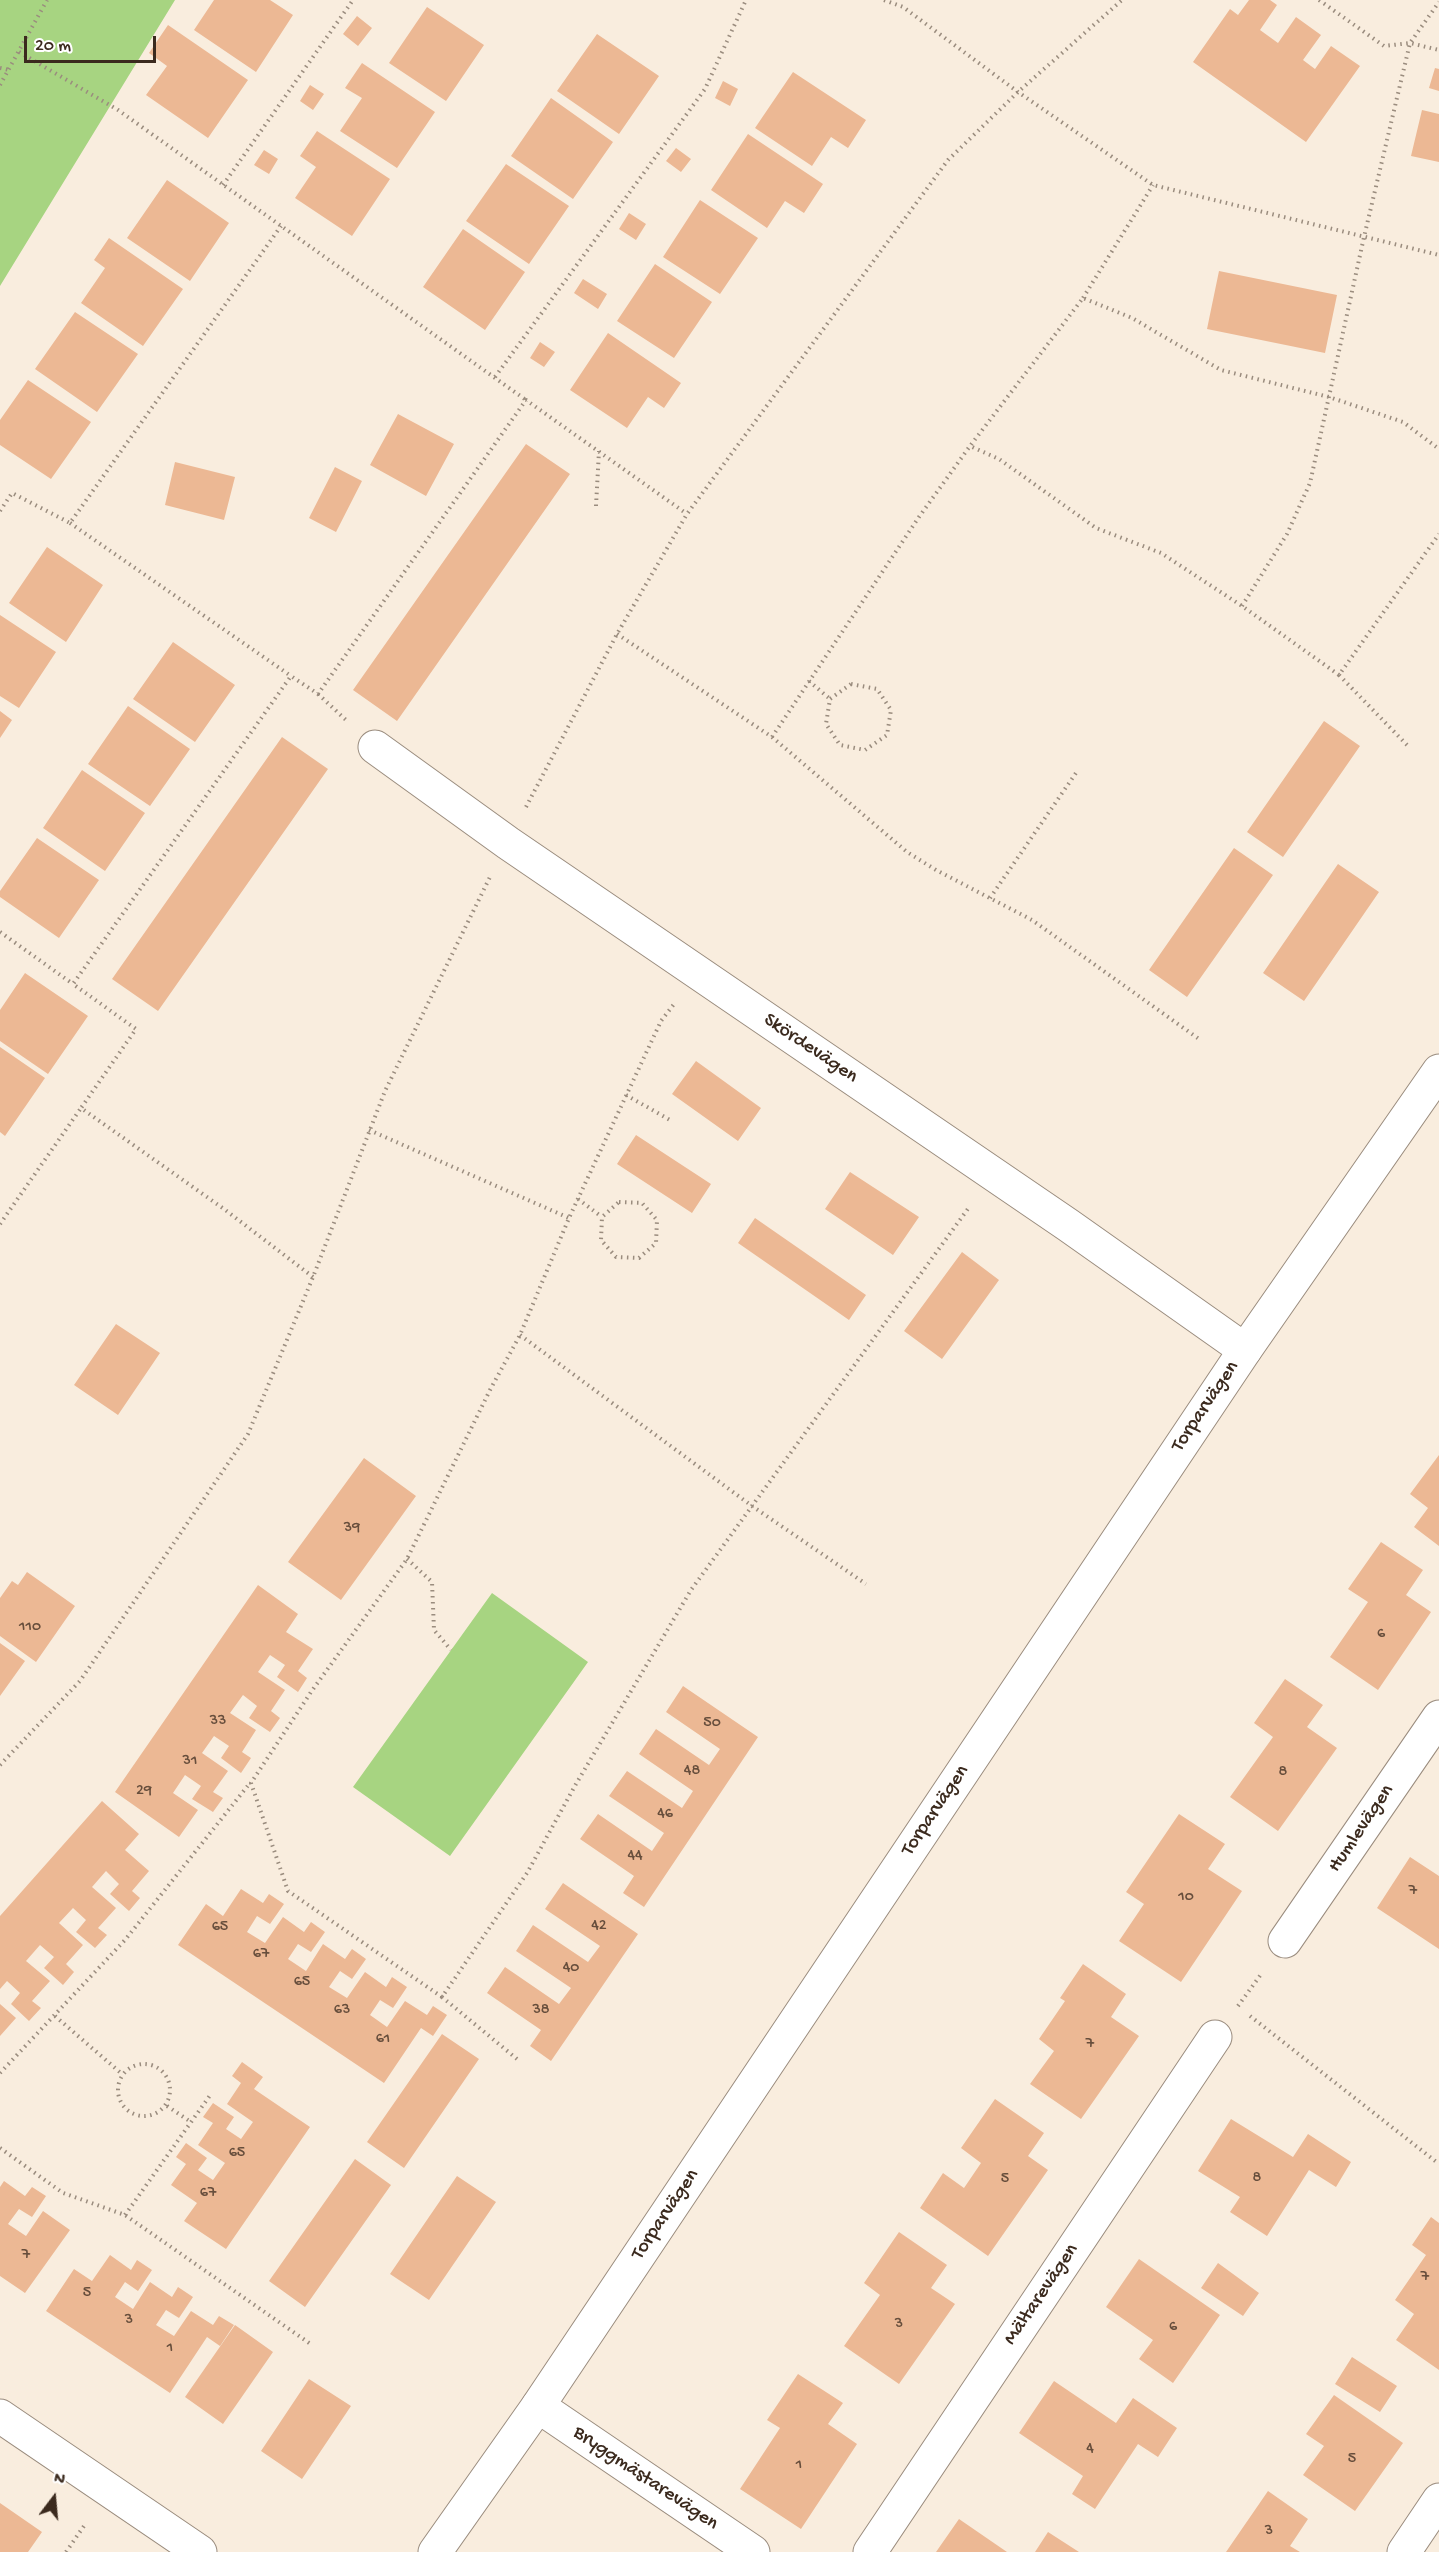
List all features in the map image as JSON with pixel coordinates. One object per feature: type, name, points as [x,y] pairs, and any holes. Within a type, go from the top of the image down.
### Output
[{"type":"street","name":"Skördevägen","points":[[375,747],[508,843],[994,1175],[1245,1350]]},
{"type":"street","name":"Torparvägen","points":[[435,2552],[538,2406],[1245,1350],[1436,1080]]},
{"type":"street","name":"Humlevägen","points":[[1285,1941],[1439,1717]]},
{"type":"street","name":"Mältarevägen","points":[[870,2552],[1215,2037]]},
{"type":"street","name":"Bryggmästarevägen","points":[[538,2406],[753,2552]]},
{"type":"street","points":[[0,2416],[200,2552]]},
{"type":"street","points":[[1404,2552],[1439,2500]]},
{"type":"path","points":[[0,85],[47,0]]},
{"type":"path","points":[[223,185],[353,0]]},
{"type":"path","points":[[495,377],[705,89],[746,0]]},
{"type":"path","points":[[884,0],[903,7],[1018,92],[1153,185],[1439,255]]},
{"type":"path","points":[[1318,0],[1384,46],[1410,43],[1439,50]]},
{"type":"path","points":[[1242,606],[1287,534],[1310,483],[1364,237],[1410,43],[1439,2]]},
{"type":"path","points":[[19,52],[118,110],[687,514]]},
{"type":"path","points":[[0,68],[9,70]]},
{"type":"path","points":[[772,737],[919,516],[1083,298],[1153,185]]},
{"type":"path","points":[[70,523],[281,226]]},
{"type":"path","points":[[1083,298],[1132,318],[1221,370],[1329,397],[1403,422],[1439,449]]},
{"type":"path","points":[[0,511],[12,493],[70,523],[318,694],[526,400]]},
{"type":"path","points":[[970,446],[999,459],[1096,528],[1161,553],[1242,606],[1339,675],[1407,745]]},
{"type":"path","points":[[596,506],[598,451]]},
{"type":"path","points":[[1339,675],[1439,534]]},
{"type":"path","points":[[617,634],[772,737],[907,852],[1032,920],[1199,1039]]},
{"type":"path","points":[[73,984],[291,676]]},
{"type":"path","points":[[809,681],[830,699]]},
{"type":"path","points":[[851,684],[877,688],[891,710],[887,735],[865,750],[840,745],[826,724],[830,699],[851,684]]},
{"type":"path","points":[[990,898],[1078,770]]},
{"type":"path","points":[[0,932],[136,1029],[0,1224]]},
{"type":"path","points":[[0,2073],[125,1940],[251,1783],[311,1692],[407,1559],[490,1390],[520,1335],[569,1218],[661,1021],[698,973]]},
{"type":"path","points":[[626,1095],[670,1120]]},
{"type":"path","points":[[81,1107],[313,1276]]},
{"type":"path","points":[[369,1130],[569,1218]]},
{"type":"path","points":[[442,1996],[527,1874],[576,1784],[692,1590],[994,1175]]},
{"type":"path","points":[[578,1199],[602,1217]]},
{"type":"path","points":[[619,1202],[642,1203],[657,1220],[656,1243],[639,1258],[616,1257],[601,1240],[602,1217],[619,1202]]},
{"type":"path","points":[[520,1335],[752,1506],[866,1584]]},
{"type":"path","points":[[407,1559],[432,1582],[434,1630],[451,1650]]},
{"type":"path","points":[[251,1783],[288,1891],[442,1996],[517,2059]]},
{"type":"path","points":[[1285,1941],[1238,2007],[1439,2164]]},
{"type":"path","points":[[54,2015],[122,2074]]},
{"type":"path","points":[[139,2063],[160,2068],[171,2085],[167,2106],[149,2117],[129,2112],[117,2095],[122,2074],[139,2063]]},
{"type":"path","points":[[125,2215],[211,2094]]},
{"type":"path","points":[[167,2106],[191,2122]]},
{"type":"path","points":[[0,2148],[63,2193],[125,2215],[312,2345]]},
{"type":"green space","points":[[0,0],[175,0],[0,286]]},
{"type":"green space","points":[[492,1593],[588,1662],[450,1856],[353,1787]]},
{"type":"building","points":[[214,0],[270,0],[293,15],[256,72],[194,30]]},
{"type":"building","points":[[1249,0],[1270,0],[1277,5],[1260,30],[1278,43],[1296,17],[1321,35],[1303,60],[1315,69],[1331,46],[1360,66],[1306,142],[1193,62],[1230,9],[1238,15]]},
{"type":"building","points":[[427,7],[484,45],[446,101],[389,63]]},
{"type":"building","points":[[357,16],[372,28],[358,46],[343,34]]},
{"type":"building","points":[[168,25],[248,80],[208,138],[146,95],[167,66],[149,53]]},
{"type":"building","points":[[597,34],[659,76],[619,134],[557,91]]},
{"type":"building","points":[[362,63],[435,112],[397,168],[340,131],[362,98],[345,88]]},
{"type":"building","points":[[1435,68],[1439,69],[1439,91],[1429,88]]},
{"type":"building","points":[[793,72],[866,120],[848,148],[831,137],[812,166],[755,128]]},
{"type":"building","points":[[723,81],[738,89],[730,106],[715,98]]},
{"type":"building","points":[[310,85],[324,94],[313,110],[300,101]]},
{"type":"building","points":[[551,98],[613,142],[573,199],[511,156]]},
{"type":"building","points":[[1422,110],[1439,114],[1439,162],[1411,156]]},
{"type":"building","points":[[317,131],[390,179],[352,236],[295,198],[316,167],[300,156]]},
{"type":"building","points":[[748,134],[823,184],[804,213],[785,201],[767,228],[711,190]]},
{"type":"building","points":[[676,148],[691,159],[681,172],[666,161]]},
{"type":"building","points":[[264,150],[278,159],[269,174],[254,165]]},
{"type":"building","points":[[506,164],[569,206],[529,264],[466,221]]},
{"type":"building","points":[[167,180],[229,223],[190,281],[127,238]]},
{"type":"building","points":[[700,200],[758,238],[720,294],[663,257]]},
{"type":"building","points":[[629,213],[646,224],[636,240],[619,229]]},
{"type":"building","points":[[463,229],[525,272],[485,330],[423,287]]},
{"type":"building","points":[[109,238],[183,289],[143,346],[81,303],[105,268],[94,260]]},
{"type":"building","points":[[655,264],[712,302],[674,358],[617,321]]},
{"type":"building","points":[[1219,271],[1337,295],[1325,353],[1207,329]]},
{"type":"building","points":[[583,279],[607,294],[598,309],[574,293]]},
{"type":"building","points":[[75,312],[138,354],[97,412],[35,369]]},
{"type":"building","points":[[608,333],[681,383],[664,408],[648,397],[627,428],[570,390]]},
{"type":"building","points":[[540,342],[555,352],[544,367],[530,358]]},
{"type":"building","points":[[28,380],[91,422],[51,479],[0,445],[0,420]]},
{"type":"building","points":[[398,414],[454,444],[426,496],[370,465]]},
{"type":"building","points":[[526,444],[570,474],[397,721],[353,690]]},
{"type":"building","points":[[175,462],[235,477],[224,520],[165,505]]},
{"type":"building","points":[[335,467],[362,481],[336,532],[309,518]]},
{"type":"building","points":[[47,547],[103,585],[66,642],[9,603]]},
{"type":"building","points":[[0,615],[56,652],[19,708],[0,696]]},
{"type":"building","points":[[173,642],[235,685],[195,742],[133,699]]},
{"type":"building","points":[[128,706],[190,749],[150,806],[88,764]]},
{"type":"building","points":[[0,711],[12,720],[0,738]]},
{"type":"building","points":[[1324,721],[1360,746],[1283,857],[1247,832]]},
{"type":"building","points":[[282,737],[328,769],[158,1011],[112,979]]},
{"type":"building","points":[[82,770],[145,813],[105,871],[43,828]]},
{"type":"building","points":[[37,838],[99,880],[59,938],[0,897],[0,891]]},
{"type":"building","points":[[1234,848],[1273,875],[1187,997],[1149,970]]},
{"type":"building","points":[[1338,864],[1379,892],[1304,1001],[1263,973]]},
{"type":"building","points":[[25,973],[88,1016],[48,1074],[0,1041],[0,1010]]},
{"type":"building","points":[[0,1047],[45,1078],[5,1136],[0,1132]]},
{"type":"building","points":[[696,1061],[761,1108],[738,1141],[672,1094]]},
{"type":"building","points":[[636,1135],[711,1184],[692,1213],[617,1164]]},
{"type":"building","points":[[850,1172],[919,1217],[893,1255],[825,1209]]},
{"type":"building","points":[[755,1218],[866,1295],[849,1320],[738,1243]]},
{"type":"building","points":[[962,1252],[999,1280],[942,1359],[904,1331]]},
{"type":"building","points":[[116,1324],[160,1353],[118,1415],[74,1385]]},
{"type":"building","points":[[1439,1455],[1439,1546],[1414,1527],[1428,1508],[1410,1494]]},
{"type":"building","points":[[364,1458],[416,1496],[341,1600],[288,1562]]},
{"type":"building","points":[[1381,1542],[1423,1570],[1406,1595],[1431,1612],[1378,1690],[1330,1657],[1368,1602],[1348,1589]]},
{"type":"building","points":[[27,1572],[75,1606],[36,1662],[0,1636],[0,1598],[12,1581],[18,1585]]},
{"type":"building","points":[[258,1585],[298,1614],[286,1632],[313,1649],[298,1671],[307,1678],[298,1692],[277,1677],[285,1665],[270,1655],[258,1672],[285,1690],[271,1711],[280,1718],[270,1732],[249,1718],[257,1706],[243,1695],[230,1713],[256,1730],[242,1752],[251,1758],[241,1773],[221,1758],[229,1746],[214,1736],[202,1753],[228,1771],[213,1792],[223,1798],[213,1812],[192,1799],[201,1786],[185,1775],[173,1793],[198,1810],[179,1837],[115,1792]]},
{"type":"building","points":[[0,1643],[25,1661],[0,1696]]},
{"type":"building","points":[[1285,1679],[1323,1705],[1307,1727],[1337,1748],[1278,1831],[1230,1797],[1273,1737],[1254,1723]]},
{"type":"building","points":[[683,1686],[758,1737],[644,1907],[623,1893],[634,1876],[580,1839],[598,1814],[652,1851],[664,1833],[609,1796],[627,1771],[682,1808],[693,1791],[639,1754],[656,1729],[709,1765],[720,1749],[666,1712]]},
{"type":"building","points":[[102,1801],[139,1834],[125,1850],[149,1871],[132,1891],[140,1898],[129,1911],[110,1894],[119,1884],[106,1871],[92,1887],[116,1908],[98,1928],[107,1935],[95,1948],[76,1932],[86,1920],[73,1908],[59,1923],[83,1945],[66,1964],[74,1972],[63,1985],[44,1968],[54,1957],[40,1945],[26,1961],[50,1981],[32,2001],[41,2008],[29,2021],[11,2004],[20,1993],[7,1981],[0,1989],[0,1916]]},
{"type":"building","points":[[1179,1814],[1225,1844],[1208,1869],[1242,1891],[1181,1982],[1119,1941],[1144,1904],[1126,1892]]},
{"type":"building","points":[[1410,1857],[1439,1876],[1439,1949],[1377,1908]]},
{"type":"building","points":[[563,1883],[638,1934],[551,2061],[530,2046],[541,2030],[487,1993],[505,1967],[559,2004],[571,1988],[516,1951],[533,1925],[588,1962],[600,1946],[545,1909]]},
{"type":"building","points":[[241,1889],[263,1903],[269,1894],[284,1904],[270,1924],[257,1916],[247,1932],[265,1943],[283,1917],[304,1932],[311,1922],[325,1932],[311,1952],[298,1944],[288,1959],[306,1971],[323,1944],[345,1959],[352,1949],[366,1959],[352,1979],[340,1971],[329,1987],[347,1998],[365,1972],[386,1987],[392,1977],[407,1987],[393,2008],[380,2000],[370,2015],[387,2027],[405,2001],[427,2015],[433,2006],[447,2015],[433,2036],[421,2028],[384,2083],[178,1945],[206,1904],[223,1916]]},
{"type":"building","points":[[1083,1964],[1126,1994],[1111,2017],[1139,2036],[1081,2119],[1030,2084],[1054,2051],[1039,2039],[1065,2001],[1060,1998]]},
{"type":"building","points":[[0,2004],[16,2018],[0,2036]]},
{"type":"building","points":[[442,2034],[479,2059],[404,2168],[367,2142]]},
{"type":"building","points":[[242,2062],[263,2077],[254,2089],[310,2127],[226,2249],[184,2221],[197,2203],[171,2185],[186,2164],[176,2157],[186,2143],[207,2158],[198,2170],[213,2180],[225,2163],[198,2145],[213,2123],[203,2117],[213,2103],[234,2117],[226,2129],[241,2139],[253,2122],[227,2104],[241,2083],[232,2076]]},
{"type":"building","points":[[995,2099],[1044,2133],[1028,2156],[1048,2170],[988,2256],[920,2208],[943,2173],[964,2188],[981,2163],[961,2148]]},
{"type":"building","points":[[1231,2119],[1293,2157],[1308,2134],[1351,2162],[1336,2187],[1309,2170],[1267,2236],[1230,2212],[1240,2197],[1198,2171]]},
{"type":"building","points":[[355,2159],[391,2185],[305,2307],[269,2281]]},
{"type":"building","points":[[457,2176],[496,2202],[429,2300],[390,2274]]},
{"type":"building","points":[[4,2181],[25,2196],[32,2187],[46,2196],[32,2217],[19,2209],[8,2224],[26,2236],[43,2211],[70,2230],[25,2293],[0,2276],[0,2187]]},
{"type":"building","points":[[1431,2217],[1439,2223],[1439,2370],[1396,2340],[1414,2314],[1395,2300],[1426,2255],[1412,2245]]},
{"type":"building","points":[[899,2232],[947,2265],[931,2288],[955,2304],[899,2384],[844,2346],[880,2295],[864,2283]]},
{"type":"building","points":[[110,2255],[131,2270],[137,2260],[152,2270],[138,2291],[125,2282],[115,2297],[133,2309],[150,2282],[172,2297],[178,2287],[193,2297],[179,2318],[166,2310],[156,2325],[174,2336],[191,2311],[213,2325],[219,2316],[234,2325],[220,2346],[207,2337],[170,2393],[46,2311],[74,2269],[92,2281]]},
{"type":"building","points":[[1139,2259],[1220,2315],[1173,2383],[1139,2359],[1153,2340],[1106,2307]]},
{"type":"building","points":[[1218,2263],[1259,2293],[1243,2316],[1201,2288]]},
{"type":"building","points":[[235,2325],[273,2352],[223,2424],[185,2397]]},
{"type":"building","points":[[1352,2357],[1397,2386],[1380,2412],[1335,2384]]},
{"type":"building","points":[[798,2374],[843,2403],[828,2424],[857,2444],[801,2529],[740,2489],[780,2428],[767,2420]]},
{"type":"building","points":[[309,2379],[351,2406],[302,2479],[261,2451]]},
{"type":"building","points":[[1054,2381],[1116,2423],[1133,2398],[1177,2428],[1158,2457],[1138,2444],[1095,2509],[1072,2494],[1083,2476],[1019,2433]]},
{"type":"building","points":[[1334,2395],[1403,2443],[1355,2511],[1303,2475],[1324,2446],[1306,2434]]},
{"type":"building","points":[[1268,2491],[1308,2519],[1290,2546],[1300,2552],[1226,2552]]},
{"type":"building","points":[[0,2503],[42,2532],[28,2552],[0,2552]]},
{"type":"building","points":[[959,2519],[1007,2552],[936,2552]]},
{"type":"building","points":[[1048,2532],[1079,2552],[1035,2552]]}]
